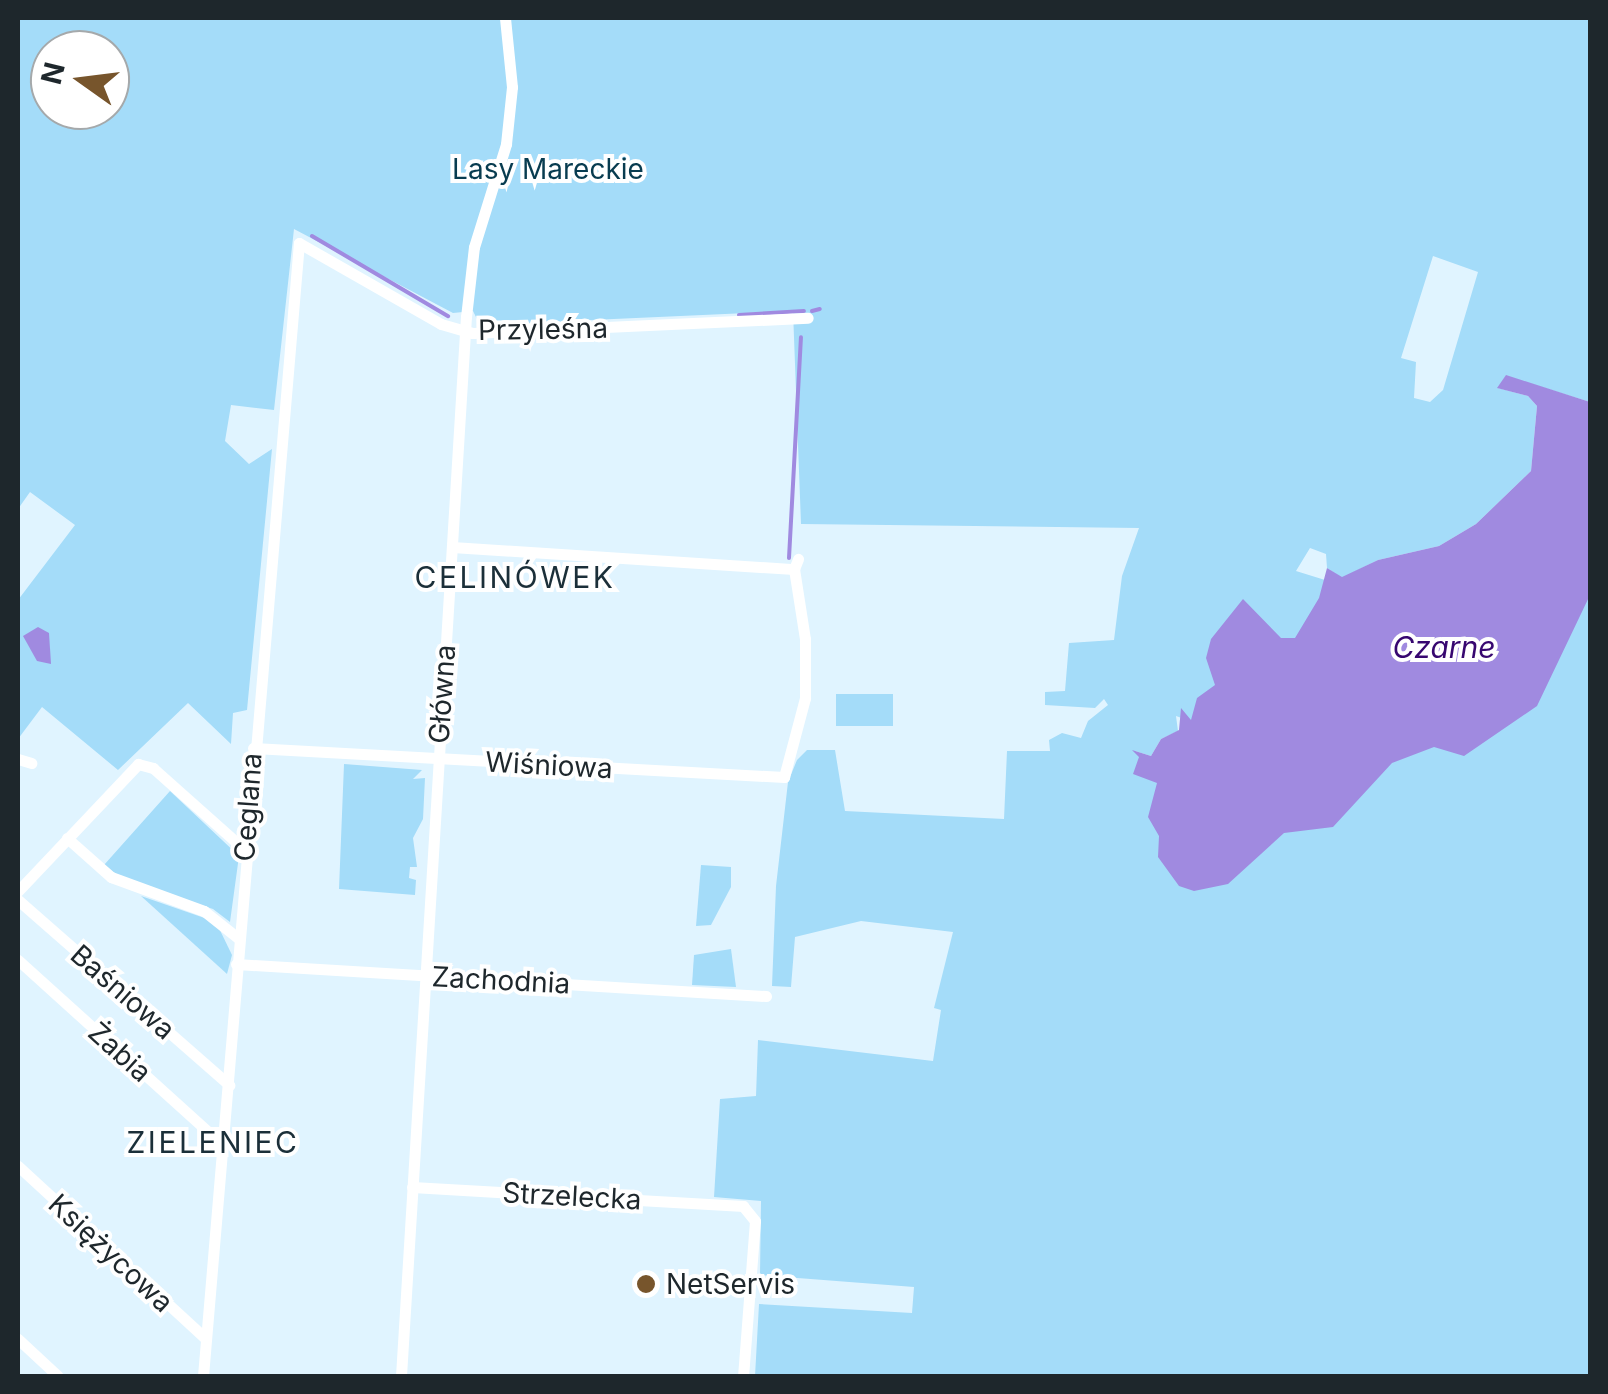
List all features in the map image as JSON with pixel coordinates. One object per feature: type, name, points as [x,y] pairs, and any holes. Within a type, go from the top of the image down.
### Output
[{"type":"street","name":"Główna","points":[[401,1376],[465,331],[474,248],[506,144],[512,87],[506,18]]},
{"type":"street","name":"Przyleśna","points":[[302,240],[441,324],[465,331],[808,318]]},
{"type":"street","name":"Ceglana","points":[[204,1376],[295,257],[302,240]]},
{"type":"street","name":"Wiśniowa","points":[[253,748],[784,778],[805,698],[805,638],[796,564],[452,547]]},
{"type":"street","points":[[18,758],[31,763]]},
{"type":"street","points":[[18,890],[133,766],[145,764],[245,850]]},
{"type":"street","points":[[67,838],[111,877],[204,912],[238,938]]},
{"type":"street","name":"Baśniowa","points":[[18,900],[228,1085]]},
{"type":"street","name":"Żabia","points":[[18,960],[223,1144]]},
{"type":"street","name":"Zachodnia","points":[[236,964],[766,996]]},
{"type":"street","name":"Księżycowa","points":[[18,1166],[206,1338]]},
{"type":"street","name":"Strzelecka","points":[[412,1188],[731,1204],[750,1210],[754,1221],[743,1376]]},
{"type":"street","points":[[18,1339],[58,1376]]},
{"type":"green space","name":"Lasy Mareckie","points":[[18,18],[1590,18],[1590,402],[1506,376],[1498,388],[1528,396],[1537,406],[1531,471],[1476,524],[1439,546],[1378,560],[1342,578],[1327,568],[1326,554],[1310,548],[1296,571],[1325,580],[1319,627],[1193,722],[1176,716],[1178,731],[1161,739],[1151,756],[1135,751],[1143,759],[1360,788],[1590,595],[1590,1376],[755,1376],[759,1304],[912,1313],[914,1287],[760,1275],[761,1201],[714,1197],[720,1099],[756,1096],[758,1040],[933,1061],[941,1010],[934,1008],[953,932],[861,921],[795,937],[791,987],[772,986],[776,886],[788,782],[797,760],[807,750],[835,750],[845,811],[1004,819],[1007,751],[1050,751],[1049,740],[1062,733],[1081,738],[1088,721],[1108,705],[1104,699],[1095,708],[1045,705],[1045,692],[1065,691],[1069,643],[1114,640],[1122,576],[1139,528],[801,524],[793,311],[480,325],[473,311],[453,313],[294,229],[274,410],[231,405],[225,441],[249,464],[272,449],[247,710],[233,713],[231,744],[188,703],[118,770],[42,707],[18,739],[18,600],[75,525],[30,492],[18,509]],"holes":[[[1433,256],[1478,272],[1443,390],[1430,402],[1414,398],[1416,362],[1401,358]]]},
{"type":"green space","points":[[836,694],[893,694],[893,726],[836,726]]},
{"type":"green space","points":[[344,764],[422,770],[413,779],[425,778],[423,819],[413,838],[417,867],[410,867],[409,878],[416,880],[415,895],[339,889]]},
{"type":"green space","points":[[170,791],[239,856],[230,922],[213,909],[124,880],[104,865]]},
{"type":"green space","points":[[701,865],[731,867],[731,887],[711,925],[696,926]]},
{"type":"green space","points":[[141,896],[216,922],[232,955],[227,974]]},
{"type":"green space","points":[[731,949],[736,987],[692,985],[694,955]]},
{"type":"water","name":"Czarne","points":[[1506,375],[1590,402],[1590,595],[1537,706],[1464,756],[1434,747],[1392,763],[1333,827],[1284,833],[1228,884],[1194,891],[1179,886],[1158,857],[1159,836],[1148,817],[1157,783],[1133,774],[1139,757],[1132,750],[1151,756],[1161,739],[1179,730],[1181,708],[1191,720],[1197,698],[1215,685],[1206,658],[1211,639],[1243,599],[1281,638],[1295,638],[1319,598],[1327,568],[1342,577],[1378,560],[1439,546],[1476,524],[1531,471],[1537,406],[1528,396],[1497,388]]},
{"type":"water","points":[[38,627],[49,633],[51,664],[37,661],[23,636]]},
{"type":"waterway","points":[[312,236],[448,316]]},
{"type":"waterway","points":[[812,311],[820,309]]},
{"type":"waterway","points":[[739,315],[804,311]]},
{"type":"waterway","points":[[789,558],[801,337]]},
{"type":"place","name":"NetServis","points":[[646,1284]]},
{"type":"district","name":"CELINÓWEK","points":[[515,577]]},
{"type":"district","name":"ZIELENIEC","points":[[213,1142]]}]
